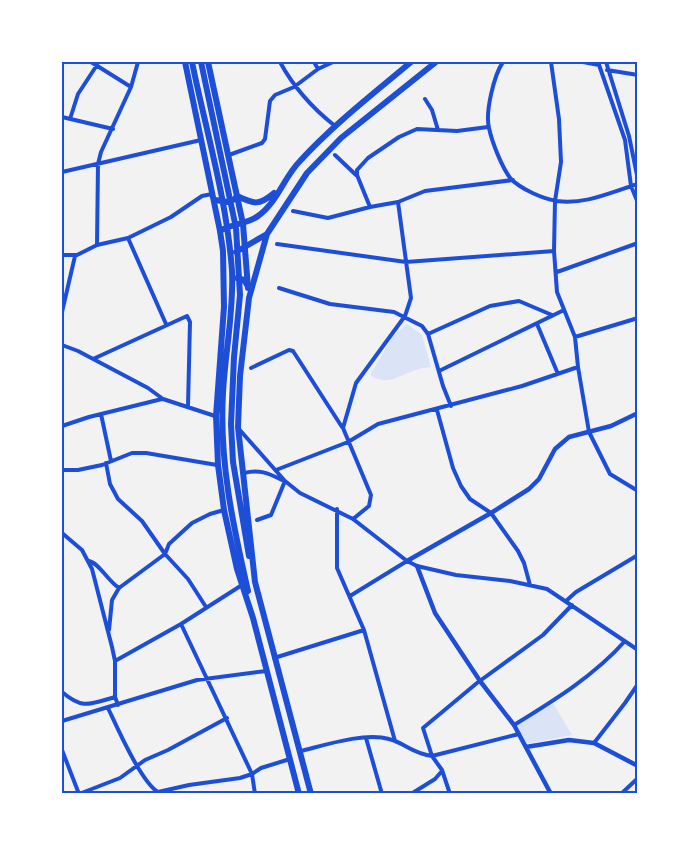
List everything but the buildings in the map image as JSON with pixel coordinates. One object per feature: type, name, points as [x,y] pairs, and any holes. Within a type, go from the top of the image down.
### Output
[{"type":"main road","points":[[185,62],[223,250],[224,307],[216,416],[218,465],[224,510],[242,585],[253,618]]},
{"type":"main road","points":[[192,62],[228,228],[232,295],[231,424],[233,462],[243,526],[274,658],[311,794]]},
{"type":"main road","points":[[201,62],[236,228],[240,295],[223,393],[223,453],[230,507],[253,618],[299,794]]},
{"type":"main road","points":[[208,62],[243,224],[249,298]]},
{"type":"main road","points":[[220,231],[233,225],[243,224],[258,217],[266,210],[297,163],[335,126],[411,62]]},
{"type":"main road","points":[[255,582],[238,427],[240,376],[249,298],[267,234],[307,173],[341,138],[436,62]]},
{"type":"main road","points":[[237,196],[257,203],[265,201],[284,185]]},
{"type":"main road","points":[[214,197],[228,202],[236,199],[237,196]]},
{"type":"main road","points":[[223,250],[234,252],[245,248],[267,234]]},
{"type":"main road","points":[[223,283],[236,277],[244,280],[248,286]]},
{"type":"street","points":[[91,62],[131,87]]},
{"type":"street","points":[[97,245],[98,164],[101,152],[131,87],[138,62]]},
{"type":"street","points":[[279,62],[294,87],[312,107],[335,126]]},
{"type":"street","points":[[314,62],[318,69]]},
{"type":"street","points":[[228,155],[262,143],[265,139],[270,100],[275,95],[294,87],[318,69],[333,62]]},
{"type":"street","points":[[504,62],[500,67],[490,98],[488,127],[503,167],[513,180],[532,193],[555,201],[583,201],[638,182],[629,136],[606,62]]},
{"type":"street","points":[[551,62],[559,119],[561,162],[555,201],[554,251],[557,292],[576,337],[578,367],[589,432],[610,474],[638,491]]},
{"type":"street","points":[[584,62],[598,63],[625,140],[631,186],[638,203]]},
{"type":"street","points":[[70,120],[78,94],[97,65]]},
{"type":"street","points":[[608,70],[638,75]]},
{"type":"street","points":[[425,99],[432,110],[438,130]]},
{"type":"street","points":[[62,117],[113,129]]},
{"type":"street","points":[[357,175],[357,170],[368,158],[399,137],[417,129],[457,131],[488,127]]},
{"type":"street","points":[[629,136],[638,137]]},
{"type":"street","points":[[62,172],[202,140]]},
{"type":"street","points":[[335,155],[357,175],[370,207]]},
{"type":"street","points":[[293,211],[328,218],[398,202],[425,191],[513,180]]},
{"type":"street","points":[[62,312],[75,256],[97,245],[128,238],[171,217],[202,196],[214,197]]},
{"type":"street","points":[[343,428],[356,383],[405,316],[411,298],[398,202]]},
{"type":"street","points":[[128,238],[166,324]]},
{"type":"street","points":[[557,272],[638,243]]},
{"type":"street","points":[[277,244],[406,262],[554,251]]},
{"type":"street","points":[[62,255],[78,255]]},
{"type":"street","points":[[279,288],[330,304],[394,312],[422,326],[428,334],[451,405]]},
{"type":"street","points":[[428,334],[490,306],[519,301],[552,315]]},
{"type":"street","points":[[439,371],[564,310]]},
{"type":"street","points":[[93,359],[187,316],[190,322],[188,406]]},
{"type":"street","points":[[576,337],[638,318]]},
{"type":"street","points":[[537,324],[558,374]]},
{"type":"street","points":[[62,345],[148,388],[163,399],[216,416]]},
{"type":"street","points":[[251,368],[289,350],[293,351],[343,428],[371,495],[369,506],[353,519]]},
{"type":"street","points":[[276,470],[348,442],[378,424],[522,386],[578,367]]},
{"type":"street","points":[[62,426],[163,399]]},
{"type":"street","points":[[436,410],[453,468],[461,486],[470,499],[491,513],[518,551],[530,585]]},
{"type":"street","points":[[350,596],[529,489],[539,478],[555,448],[569,437],[612,426],[638,413]]},
{"type":"street","points":[[101,414],[109,462],[110,484],[118,499],[142,521],[165,554],[188,579],[206,607]]},
{"type":"street","points":[[238,427],[285,481],[300,494],[337,509],[353,519],[407,561],[417,566],[456,575],[510,581],[547,589],[638,650]]},
{"type":"street","points":[[62,470],[78,470],[132,453],[146,453],[218,465]]},
{"type":"street","points":[[242,473],[261,471],[285,481]]},
{"type":"street","points":[[257,520],[271,515],[285,481]]},
{"type":"street","points":[[337,509],[337,568],[364,630],[395,741]]},
{"type":"street","points":[[108,631],[111,628],[112,600],[119,588],[165,554],[169,544],[192,523],[224,510]]},
{"type":"street","points":[[62,536],[82,550],[89,561],[115,661],[115,697],[118,705]]},
{"type":"street","points":[[566,601],[576,592],[638,555]]},
{"type":"street","points":[[89,561],[95,563],[119,588]]},
{"type":"street","points":[[417,566],[435,613],[480,681],[514,725],[551,794]]},
{"type":"street","points":[[115,661],[181,624],[242,585]]},
{"type":"street","points":[[450,794],[442,770],[432,756],[423,728],[480,681],[543,634],[572,605]]},
{"type":"street","points":[[181,624],[252,774],[255,794]]},
{"type":"street","points":[[274,658],[364,630]]},
{"type":"street","points":[[514,725],[607,662],[625,641]]},
{"type":"street","points":[[62,721],[208,678],[266,671]]},
{"type":"street","points":[[594,743],[638,684]]},
{"type":"street","points":[[62,692],[75,702],[84,705],[115,697]]},
{"type":"street","points":[[108,708],[152,788],[161,793],[189,785],[240,778],[261,768],[291,759]]},
{"type":"street","points":[[62,750],[79,794],[120,778],[138,765],[227,718]]},
{"type":"street","points":[[301,751],[366,738],[386,738],[418,754],[432,756],[519,734]]},
{"type":"street","points":[[366,738],[382,794]]},
{"type":"street","points":[[526,747],[569,740],[594,743],[638,766]]},
{"type":"street","points":[[411,794],[435,779],[442,770]]},
{"type":"street","points":[[621,794],[638,778]]},
{"type":"shaded area","points":[[407,324],[422,335],[431,367],[418,369],[388,380],[370,375],[393,336]]},
{"type":"shaded area","points":[[553,703],[572,735],[527,744],[516,725]]}]
